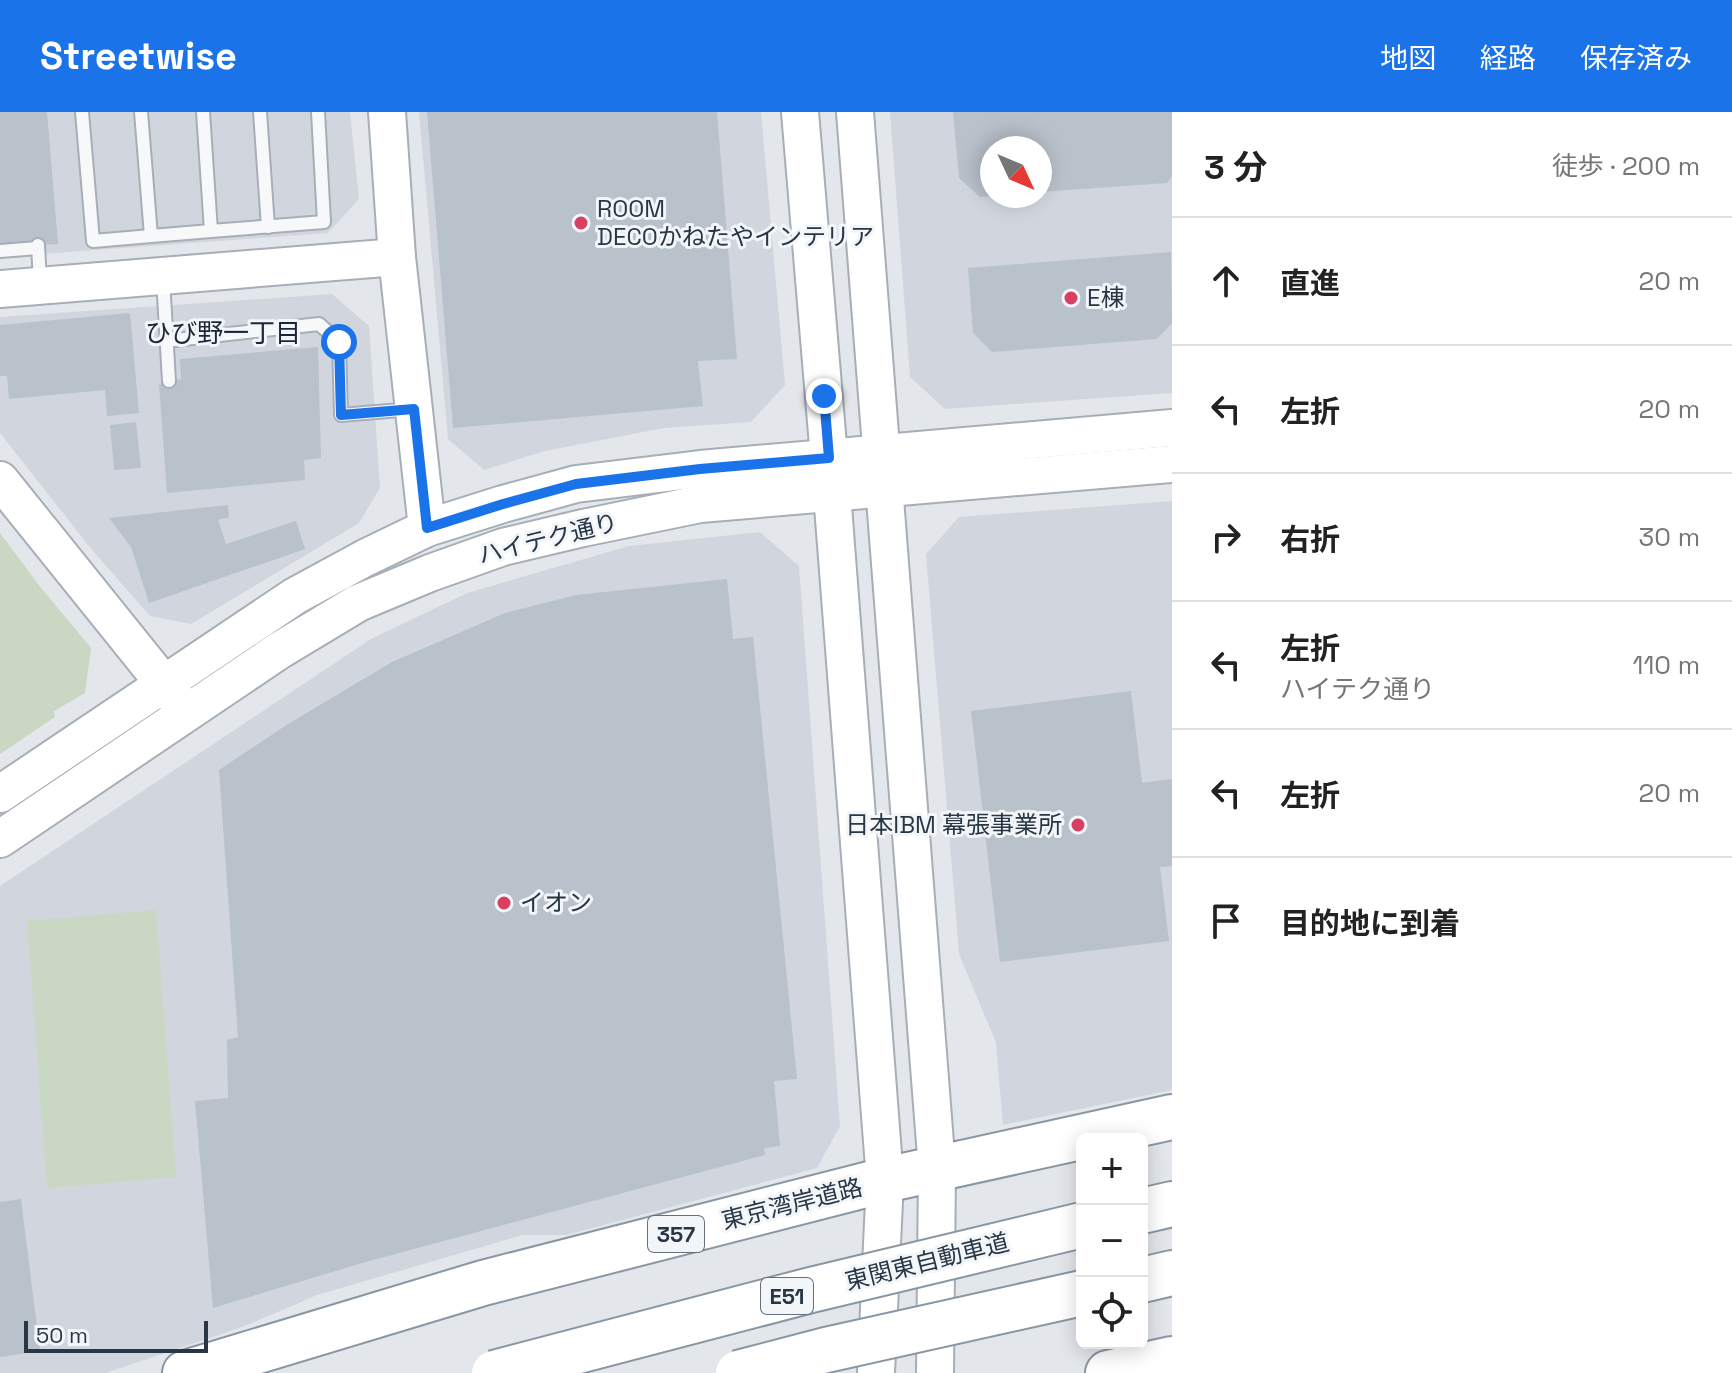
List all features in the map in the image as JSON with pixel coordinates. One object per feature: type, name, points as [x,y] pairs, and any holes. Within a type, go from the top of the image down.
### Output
[{"type":"highway","name":"東京湾岸道路","points":[[185,1373],[483,1283],[885,1180],[1172,1117]]},
{"type":"highway","points":[[1148,1210],[1172,1204]]},
{"type":"highway","name":"東関東自動車道","points":[[494,1373],[796,1294],[1076,1226]]},
{"type":"highway","points":[[1148,1279],[1172,1273]]},
{"type":"highway","points":[[738,1373],[826,1350],[1076,1294]]},
{"type":"highway","points":[[1108,1373],[1172,1359]]},
{"type":"street","points":[[387,112],[397,257],[427,528]]},
{"type":"street","points":[[800,112],[885,1180],[876,1373]]},
{"type":"street","points":[[855,112],[937,1169],[935,1373]]},
{"type":"street","points":[[0,289],[397,257]]},
{"type":"street","name":"ハイテク通り","points":[[0,839],[280,650],[358,603],[503,547],[700,504],[832,493],[882,471],[1172,428]]},
{"type":"street","name":"ハイテク通り","points":[[0,794],[295,596],[427,528],[503,504],[576,484],[829,458],[882,471],[1172,464]]},
{"type":"street","points":[[0,480],[188,713]]},
{"type":"lane","points":[[82,112],[93,241],[324,222],[318,112]]},
{"type":"lane","points":[[141,112],[151,236]]},
{"type":"lane","points":[[203,112],[211,231]]},
{"type":"lane","points":[[260,112],[268,227]]},
{"type":"lane","points":[[0,251],[38,247],[40,286]]},
{"type":"lane","points":[[163,276],[169,381]]},
{"type":"lane","points":[[166,341],[319,324],[339,342],[341,415],[414,409]]},
{"type":"shaded area","points":[[0,112],[350,112],[359,199],[328,233],[0,257]]},
{"type":"shaded area","name":"ROOM DECOかねたやインテリア","points":[[419,112],[761,112],[785,385],[751,422],[664,428],[545,451],[484,470],[448,439]]},
{"type":"shaded area","points":[[890,112],[1172,112],[1172,393],[945,409],[910,377]]},
{"type":"shaded area","points":[[332,294],[369,326],[380,488],[359,523],[191,624],[150,616],[92,550],[0,433],[0,317]]},
{"type":"shaded area","points":[[1172,501],[1172,1090],[1003,1125],[996,1043],[959,954],[926,554],[959,517]]},
{"type":"shaded area","name":"イオン","points":[[760,532],[799,566],[840,1126],[817,1168],[566,1235],[523,1235],[317,1295],[245,1326],[106,1373],[0,1373],[0,886],[371,639],[467,593],[629,546]]},
{"type":"green space","points":[[0,533],[91,648],[85,693],[54,711],[55,717],[0,754]]},
{"type":"green space","points":[[156,910],[176,1177],[47,1188],[27,921]]},
{"type":"building","points":[[0,112],[47,112],[58,244],[0,247]]},
{"type":"building","name":"ROOM DECOかねたやインテリア","points":[[427,112],[717,112],[737,359],[698,361],[703,406],[453,428]]},
{"type":"building","points":[[953,112],[1172,112],[1172,176],[1167,183],[1052,191],[1052,136],[980,136],[980,197],[959,178]]},
{"type":"building","name":"E棟","points":[[1171,252],[1172,323],[1157,339],[992,352],[973,333],[968,268]]},
{"type":"building","points":[[130,313],[139,413],[107,416],[105,390],[9,399],[7,376],[0,376],[0,325]]},
{"type":"building","points":[[318,347],[321,458],[304,460],[305,480],[167,493],[159,384],[181,379],[180,359]]},
{"type":"building","points":[[136,422],[141,468],[114,470],[110,425]]},
{"type":"building","points":[[228,505],[229,517],[218,520],[226,544],[296,521],[305,549],[149,603],[131,547],[109,518]]},
{"type":"building","name":"イオン","points":[[727,579],[733,639],[753,637],[797,1079],[774,1081],[780,1146],[764,1148],[765,1155],[362,1263],[213,1308],[195,1101],[228,1098],[227,1040],[238,1037],[219,770],[288,724],[392,662],[505,613],[576,595]]},
{"type":"building","name":"日本IBM 幕張事業所","points":[[1131,691],[1142,783],[1172,779],[1172,866],[1160,867],[1169,941],[1000,962],[971,711]]},
{"type":"building","points":[[21,1199],[40,1351],[0,1357],[0,1202]]},
{"type":"place","name":"ROOM DECOかねたやインテリア","points":[[581,223]]},
{"type":"place","name":"E棟","points":[[1071,298]]},
{"type":"place","name":"日本IBM 幕張事業所","points":[[1078,825]]},
{"type":"place","name":"イオン","points":[[504,903]]},
{"type":"district","name":"ひび野一丁目","points":[[223,333]]},
{"type":"route","points":[[339,342],[341,415],[414,409],[427,528],[576,484],[829,458],[824,396]]}]
